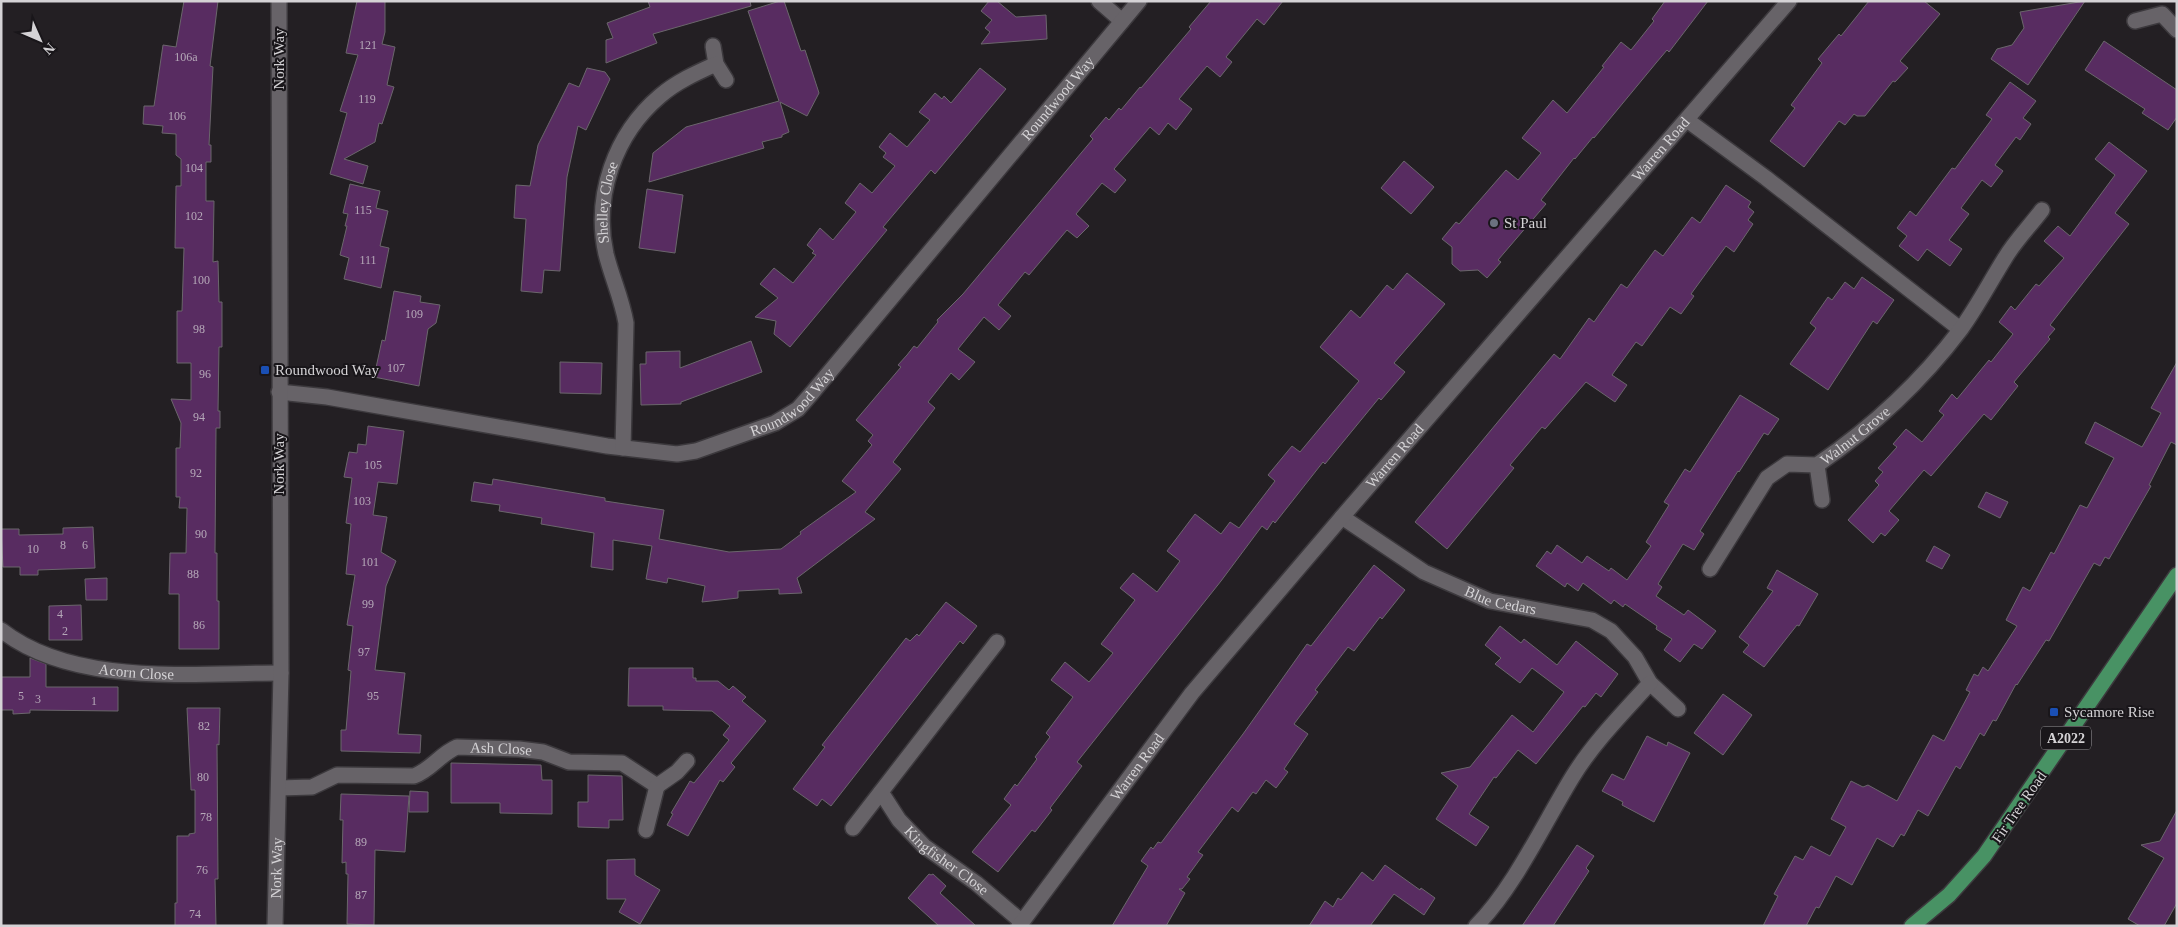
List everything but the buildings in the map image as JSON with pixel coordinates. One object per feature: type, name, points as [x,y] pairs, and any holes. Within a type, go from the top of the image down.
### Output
[{"type":"main road","name":"Fir Tree Road","points":[[1912,926],[1949,895],[1984,856],[2177,575]]},
{"type":"street","name":"Nork Way","points":[[275,926],[280,673],[279,1]]},
{"type":"street","points":[[1099,1],[1122,21]]},
{"type":"street","name":"Roundwood Way","points":[[279,392],[327,396],[533,434],[677,454],[696,451],[775,423],[798,409],[1139,1]]},
{"type":"street","name":"Warren Road","points":[[1021,924],[1192,693],[1789,1]]},
{"type":"street","points":[[2135,22],[2163,8],[2177,30]]},
{"type":"street","points":[[713,46],[716,64],[726,80]]},
{"type":"street","name":"Shelley Close","points":[[623,448],[626,324],[623,304],[606,253],[602,218],[606,183],[617,150],[637,118],[660,95],[690,75],[716,64]]},
{"type":"street","points":[[1687,120],[1766,178],[1960,330]]},
{"type":"street","name":"Walnut Grove","points":[[1710,569],[1767,478],[1787,464],[1817,465],[1891,406],[1924,375],[1960,330],[1980,301],[2006,256],[2042,210]]},
{"type":"street","points":[[1817,465],[1822,500]]},
{"type":"street","name":"Blue Cedars","points":[[1342,517],[1424,572],[1490,601],[1592,620],[1611,631],[1635,657],[1650,683],[1678,709]]},
{"type":"street","name":"Acorn Close","points":[[1,630],[15,641],[38,652],[69,662],[110,670],[151,673],[280,673]]},
{"type":"street","points":[[853,828],[997,642]]},
{"type":"street","points":[[1476,926],[1484,918],[1514,876],[1573,776],[1594,746],[1650,683]]},
{"type":"street","name":"Ash Close","points":[[279,788],[312,786],[337,775],[414,776],[424,772],[456,747],[519,749],[544,752],[569,762],[622,763],[657,786]]},
{"type":"street","points":[[646,830],[657,786],[687,761]]},
{"type":"street","name":"Kingfisher Close","points":[[881,792],[899,820],[924,846],[976,883],[1021,924]]},
{"type":"place","name":"St Paul","points":[[1494,223]]},
{"type":"place","name":"Roundwood Way","points":[[265,370]]},
{"type":"place","name":"Sycamore Rise","points":[[2054,712]]}]
